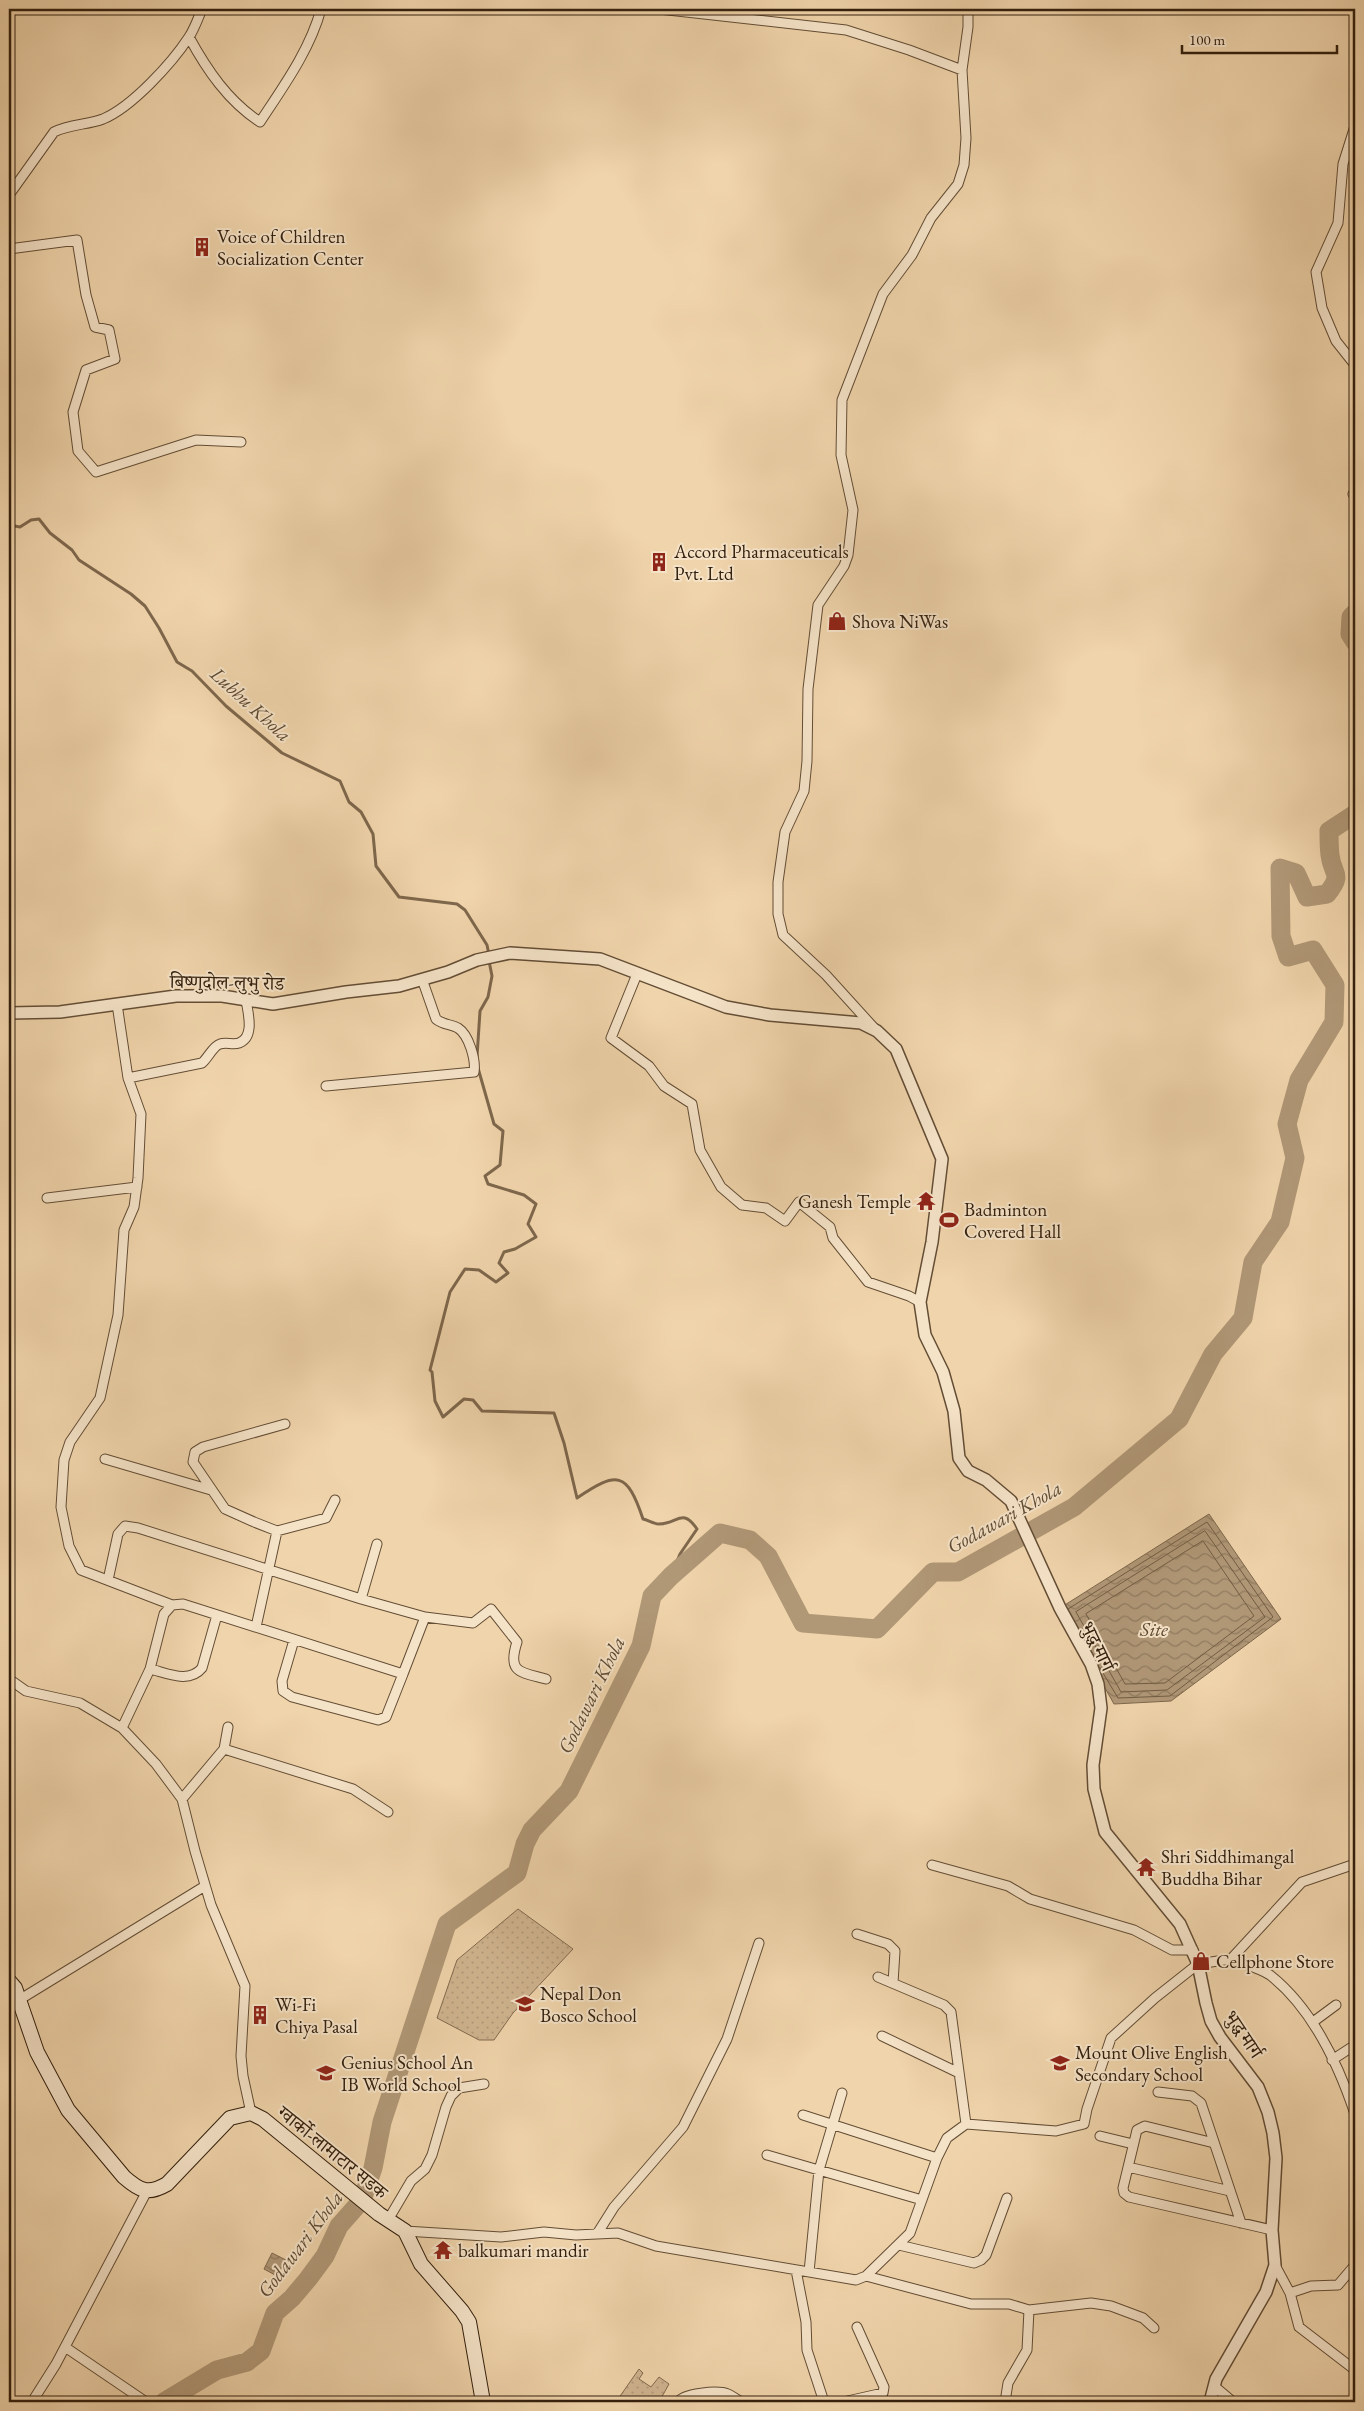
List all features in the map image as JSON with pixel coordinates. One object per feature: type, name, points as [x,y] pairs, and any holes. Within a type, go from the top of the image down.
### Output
[{"type":"main road","points":[[9,1981],[19,2000],[37,2052],[68,2110],[124,2177],[134,2186],[147,2191]]},
{"type":"main road","name":"ग्वार्को-लामाटार सडक","points":[[147,2191],[156,2190],[167,2184],[230,2118],[251,2113],[263,2119],[350,2191],[405,2231]]},
{"type":"main road","points":[[405,2231],[421,2264],[462,2311],[469,2322],[483,2402]]},
{"type":"street","points":[[9,195],[54,132],[64,127],[103,119],[151,84],[190,37],[202,9]]},
{"type":"street","points":[[190,37],[216,80],[248,114],[260,122],[300,59],[314,31],[321,9]]},
{"type":"street","points":[[659,9],[846,30],[909,50],[962,70]]},
{"type":"street","points":[[637,974],[611,1038],[649,1066],[664,1086],[692,1104],[700,1150],[721,1186],[742,1205],[766,1208],[785,1221],[799,1202],[830,1227],[833,1238],[868,1282],[909,1296],[920,1302],[933,1232],[942,1159],[896,1049],[826,975],[784,935],[778,914],[778,882],[785,832],[804,790],[807,761],[808,689],[818,605],[840,573],[848,554],[853,510],[841,455],[842,400],[882,294],[912,255],[931,218],[958,184],[964,165],[966,138],[962,70],[968,27],[968,9]]},
{"type":"street","points":[[1355,126],[1343,164],[1338,223],[1316,272],[1322,308],[1336,341],[1355,366]]},
{"type":"street","points":[[9,249],[77,240],[86,295],[95,327],[110,330],[115,359],[86,370],[72,412],[78,451],[96,472],[196,440],[241,442]]},
{"type":"street","name":"बिष्णुदोल-लुभु रोड","points":[[9,1013],[60,1012],[176,996],[222,996],[273,1004],[346,992],[399,986],[448,972],[477,960],[510,953],[600,959],[726,1006],[770,1015],[861,1023],[877,1031]]},
{"type":"street","points":[[326,1086],[474,1072],[475,1067],[466,1034],[457,1028],[441,1024],[436,1019],[422,979]]},
{"type":"street","points":[[128,1078],[202,1064],[210,1056],[213,1048],[220,1044],[239,1043],[247,1038],[250,1029],[246,1000]]},
{"type":"street","points":[[117,1004],[128,1078],[141,1114],[137,1187],[134,1207],[124,1230],[118,1316],[100,1398],[70,1442],[64,1460],[61,1507],[68,1546],[81,1570],[172,1605],[183,1604],[403,1674]]},
{"type":"street","points":[[47,1198],[137,1187]]},
{"type":"street","name":"भुद्ध मार्ग","points":[[920,1302],[925,1334],[943,1372],[954,1411],[959,1458],[968,1471],[986,1480],[1012,1502],[1051,1590],[1091,1664],[1098,1684],[1101,1708],[1094,1766],[1094,1789],[1105,1832],[1180,1924],[1198,1964],[1206,2003],[1212,2021],[1220,2037],[1258,2086],[1268,2112],[1276,2158],[1272,2230],[1275,2265],[1266,2292],[1224,2362],[1214,2386],[1210,2402]]},
{"type":"street","points":[[285,1424],[202,1446],[195,1452],[193,1462],[224,1508],[277,1531],[326,1518],[335,1500]]},
{"type":"street","points":[[105,1459],[211,1490]]},
{"type":"street","points":[[108,1580],[118,1534],[125,1526],[138,1528],[361,1599],[425,1617],[473,1623],[492,1609],[517,1642],[512,1656],[513,1665],[520,1672],[546,1679]]},
{"type":"street","points":[[256,1628],[277,1531]]},
{"type":"street","points":[[361,1599],[377,1544]]},
{"type":"street","points":[[122,1728],[150,1669],[164,1614],[172,1605]]},
{"type":"street","points":[[150,1669],[185,1677],[198,1673],[202,1668],[217,1615]]},
{"type":"street","points":[[294,1640],[282,1681],[283,1691],[292,1697],[378,1720],[386,1717],[425,1617]]},
{"type":"street","points":[[9,1679],[26,1691],[80,1703],[122,1728],[156,1764],[182,1799],[205,1886],[230,1954],[245,1986],[241,2056],[251,2113]]},
{"type":"street","points":[[182,1799],[224,1749],[228,1727]]},
{"type":"street","points":[[224,1749],[353,1789],[388,1812]]},
{"type":"street","points":[[1231,1959],[1302,1882],[1355,1864]]},
{"type":"street","points":[[932,1865],[1008,1886],[1030,1899],[1134,1930],[1172,1950],[1193,1950]]},
{"type":"street","points":[[19,2000],[205,1886]]},
{"type":"street","points":[[857,1934],[888,1944],[895,1951],[893,1983]]},
{"type":"street","points":[[597,2234],[614,2207],[683,2127],[727,2039],[759,1943]]},
{"type":"street","points":[[405,2231],[501,2236],[544,2232],[576,2235],[618,2233],[656,2246],[856,2280],[866,2276],[910,2233],[937,2158],[947,2138],[966,2124],[1056,2131],[1084,2124],[1110,2038],[1155,1998],[1198,1964],[1231,1959],[1269,1974],[1313,2022],[1342,2077],[1355,2114]]},
{"type":"street","points":[[878,1977],[944,2005],[951,2012],[966,2124]]},
{"type":"street","points":[[1313,2022],[1336,2006]]},
{"type":"street","points":[[882,2036],[960,2073]]},
{"type":"street","points":[[1332,2060],[1355,2045]]},
{"type":"street","points":[[384,2217],[411,2181],[425,2169],[432,2155],[451,2096],[459,2088],[484,2084]]},
{"type":"street","points":[[1158,2092],[1198,2098],[1241,2223]]},
{"type":"street","points":[[809,2272],[819,2170],[842,2093]]},
{"type":"street","points":[[803,2115],[937,2158]]},
{"type":"street","points":[[1214,2143],[1146,2126],[1137,2130],[1124,2193],[1129,2197],[1272,2230]]},
{"type":"street","points":[[1100,2136],[1133,2144]]},
{"type":"street","points":[[767,2155],[922,2200]]},
{"type":"street","points":[[1128,2167],[1230,2191]]},
{"type":"street","points":[[32,2402],[65,2347],[147,2191]]},
{"type":"street","points":[[899,2245],[974,2263],[981,2260],[986,2255],[1007,2198]]},
{"type":"street","points":[[1275,2265],[1290,2292],[1299,2327],[1355,2370]]},
{"type":"street","points":[[1290,2292],[1311,2286],[1338,2285],[1355,2265]]},
{"type":"street","points":[[796,2270],[806,2322],[807,2350],[824,2402]]},
{"type":"street","points":[[866,2276],[971,2304],[1009,2304],[1029,2310],[1091,2303],[1111,2306],[1143,2318],[1154,2328]]},
{"type":"street","points":[[1005,2402],[1008,2383],[1027,2350],[1029,2310]]},
{"type":"street","points":[[843,2402],[883,2392],[884,2387],[857,2327]]},
{"type":"street","points":[[65,2347],[146,2402]]},
{"type":"street","points":[[1214,2386],[1233,2402]]},
{"type":"street","points":[[678,2402],[688,2394],[720,2393],[727,2393],[742,2402]]},
{"type":"street","points":[[753,2402],[758,2402]]},
{"type":"shaded area","points":[[518,1909],[573,1949],[513,2013],[494,2040],[479,2040],[437,2018],[457,1960]]},
{"type":"shaded area","points":[[639,2369],[643,2373],[639,2379],[651,2387],[659,2377],[669,2384],[659,2402],[616,2402]]},
{"type":"water","name":"Site","points":[[1209,1514],[1281,1619],[1171,1701],[1114,1704],[1060,1608]]},
{"type":"water","points":[[272,2253],[286,2260],[277,2276],[264,2269]]},
{"type":"waterway","name":"Lubhu Khola","points":[[9,525],[20,527],[31,520],[39,519],[50,533],[72,550],[79,560],[131,594],[145,606],[177,662],[192,671],[226,706],[282,753],[340,781],[349,802],[361,812],[373,834],[376,866],[399,897],[457,904],[465,910],[487,945],[489,955]]},
{"type":"waterway","name":"Godawari Khola","points":[[1355,613],[1351,617],[1350,634],[1355,642]]},
{"type":"waterway","name":"Godawari Khola","points":[[164,2402],[217,2370],[247,2362],[261,2351],[275,2313],[292,2298],[308,2279],[325,2256],[339,2226],[362,2200],[373,2168],[382,2122],[447,1924],[517,1873],[525,1844],[532,1830],[569,1791],[641,1646],[652,1596],[671,1576],[720,1533],[750,1540],[768,1556],[803,1623],[877,1629],[933,1572],[958,1572],[1074,1507],[1179,1419],[1213,1354],[1243,1318],[1253,1262],[1280,1222],[1295,1158],[1287,1124],[1299,1080],[1334,1022],[1335,985],[1313,950],[1288,957],[1281,936],[1280,868],[1296,873],[1307,897],[1327,894],[1336,878],[1331,862],[1329,831],[1355,814]]},
{"type":"waterway","name":"Lubhu Khola","points":[[477,1057],[480,1011],[488,997],[492,976],[489,961]]},
{"type":"waterway","name":"Lubhu Khola","points":[[478,1068],[494,1124],[503,1131],[500,1165],[485,1176],[488,1184],[524,1195],[536,1204],[528,1224],[536,1237],[515,1249],[504,1252],[499,1263],[508,1273],[496,1282],[479,1270],[465,1269],[450,1292],[430,1370],[432,1372],[435,1401],[443,1417],[464,1399],[473,1400],[482,1411],[554,1413],[564,1443],[577,1498],[602,1483],[619,1480],[626,1484],[632,1492],[643,1519],[659,1524],[680,1518],[692,1522],[697,1529],[680,1554],[671,1576]]},
{"type":"place","name":"Voice of Children Socialization Center","points":[[202,247]]},
{"type":"place","name":"Accord Pharmaceuticals Pvt. Ltd","points":[[659,562]]},
{"type":"place","name":"Shova NiWas","points":[[837,621]]},
{"type":"place","name":"Ganesh Temple","points":[[926,1201]]},
{"type":"place","name":"Badminton Covered Hall","points":[[949,1220]]},
{"type":"place","name":"Shri Siddhimangal Buddha Bihar","points":[[1146,1867]]},
{"type":"place","name":"Cellphone Store","points":[[1201,1961]]},
{"type":"place","name":"Nepal Don Bosco School","points":[[525,2004]]},
{"type":"place","name":"Wi-Fi Chiya Pasal","points":[[260,2015]]},
{"type":"place","name":"Mount Olive English Secondary School","points":[[1060,2063]]},
{"type":"place","name":"Genius School An IB World School","points":[[326,2073]]},
{"type":"place","name":"balkumari mandir","points":[[443,2250]]}]
